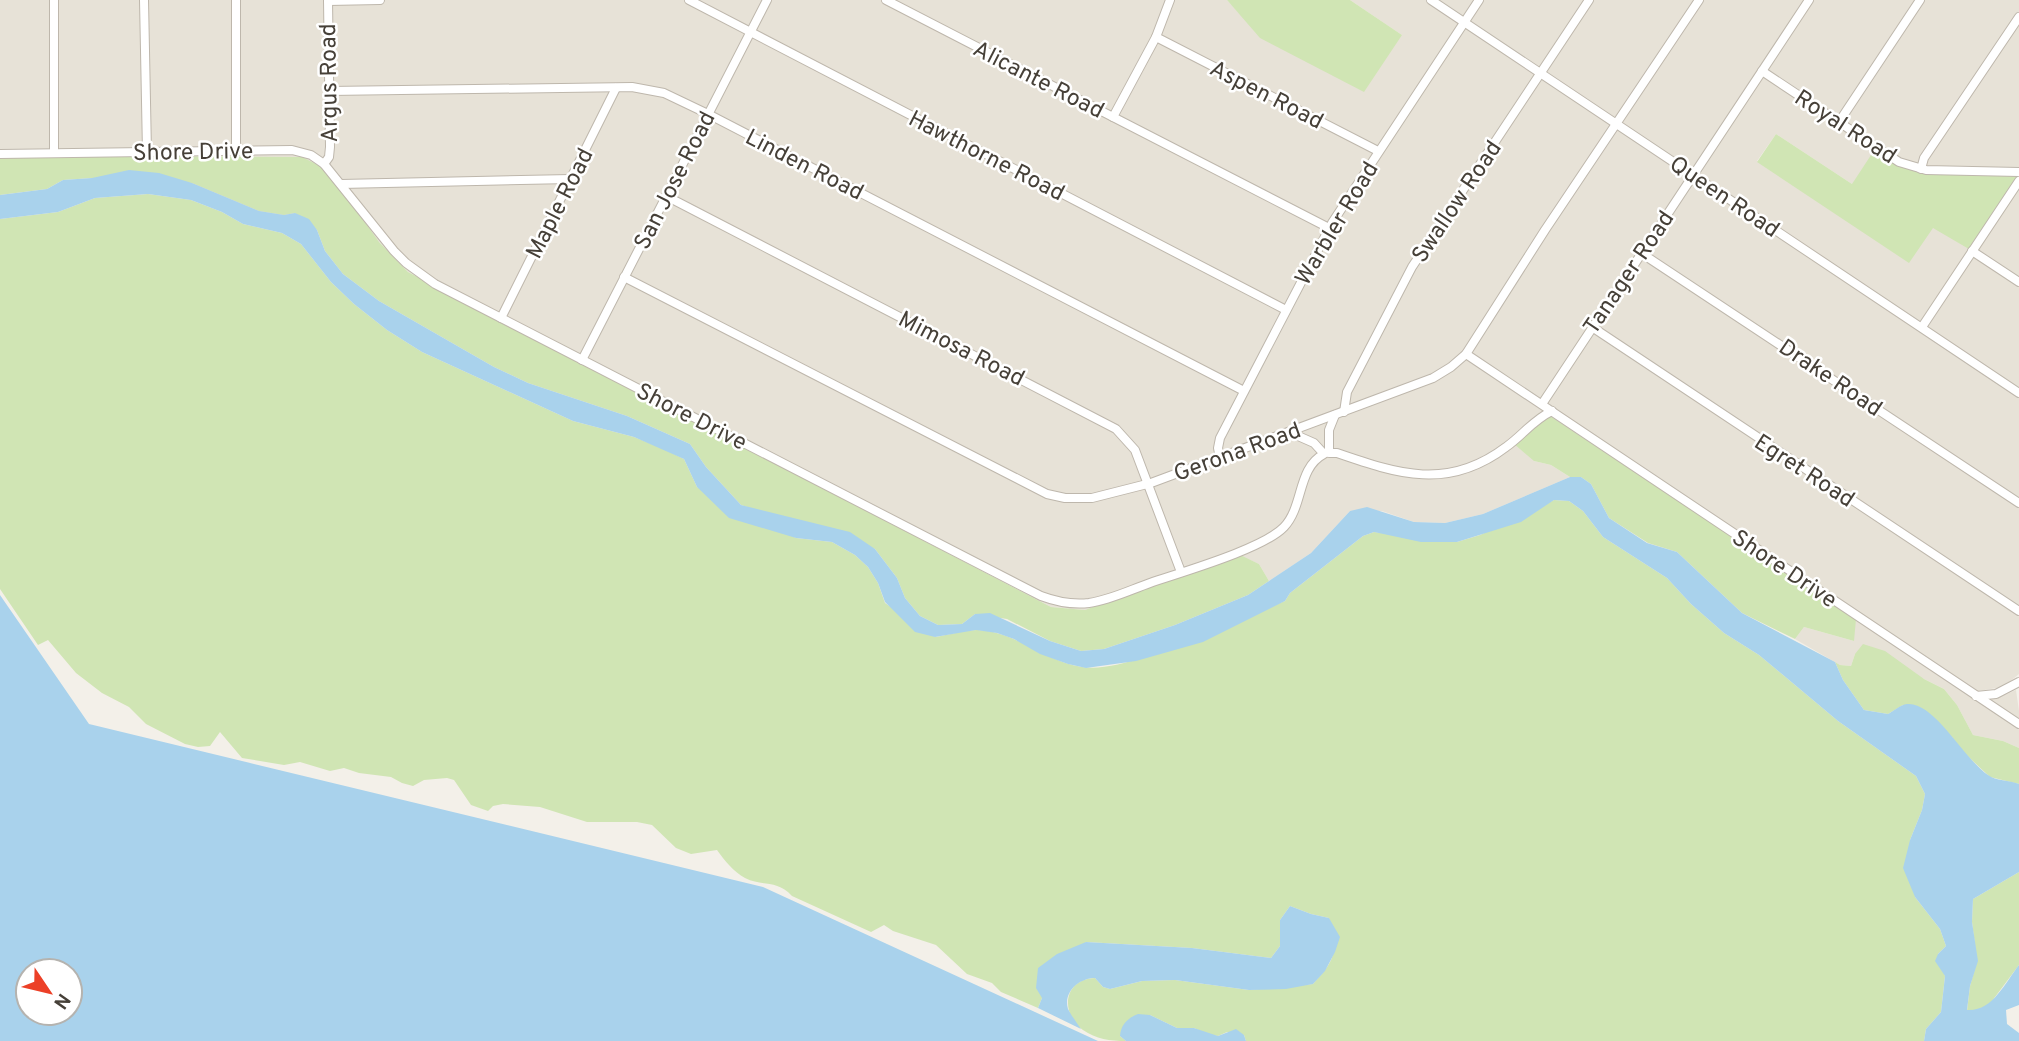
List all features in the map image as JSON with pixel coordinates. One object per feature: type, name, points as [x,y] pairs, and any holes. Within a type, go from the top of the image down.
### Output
[{"type":"street","points":[[54,0],[54,153]]},
{"type":"street","points":[[144,0],[146,152]]},
{"type":"street","points":[[236,0],[236,150]]},
{"type":"street","points":[[328,1],[380,0]]},
{"type":"street","name":"Hawthorne Road","points":[[689,0],[1286,310]]},
{"type":"street","name":"San Jose Road","points":[[582,360],[767,0]]},
{"type":"street","name":"Alicante Road","points":[[886,0],[1113,117],[1156,37],[1170,0]]},
{"type":"street","name":"Queen Road","points":[[1431,0],[2019,393]]},
{"type":"street","name":"Warbler Road","points":[[1220,457],[1220,438],[1329,228],[1479,0]]},
{"type":"street","name":"Swallow Road","points":[[1552,411],[1532,423],[1495,455],[1444,474],[1402,474],[1337,453],[1329,453],[1329,430],[1340,414],[1348,392],[1412,267],[1590,0]]},
{"type":"street","name":"Gerona Road","points":[[624,277],[1047,494],[1065,498],[1092,498],[1148,483],[1340,414],[1433,378],[1451,367],[1466,354],[1699,0]]},
{"type":"street","name":"Tanager Road","points":[[1542,404],[1809,0]]},
{"type":"street","points":[[1839,122],[1920,0]]},
{"type":"street","name":"Argus Road","points":[[324,164],[329,158],[330,147],[328,1]]},
{"type":"street","points":[[1921,169],[1924,158],[2019,17]]},
{"type":"street","name":"Aspen Road","points":[[1156,37],[1378,151]]},
{"type":"street","name":"Royal Road","points":[[1762,71],[1899,162],[1921,169],[2019,172]]},
{"type":"street","name":"Maple Road","points":[[501,318],[617,88]]},
{"type":"street","name":"Linden Road","points":[[329,91],[632,88],[664,93],[1244,391]]},
{"type":"street","points":[[1113,117],[1329,228]]},
{"type":"street","name":"Shore Drive","points":[[0,154],[292,150],[311,155],[324,164],[406,263],[435,284],[1041,596],[1068,603],[1088,603],[1181,572],[1263,541],[1286,524],[1296,508],[1310,467],[1324,454],[1314,443],[1289,432]]},
{"type":"street","points":[[341,184],[571,179]]},
{"type":"street","points":[[1922,327],[2019,181]]},
{"type":"street","name":"Mimosa Road","points":[[666,195],[1116,429],[1135,450],[1181,572]]},
{"type":"street","points":[[1972,251],[2019,282]]},
{"type":"street","name":"Drake Road","points":[[1641,253],[2019,503]]},
{"type":"street","name":"Egret Road","points":[[1592,327],[2019,611]]},
{"type":"street","name":"Shore Drive","points":[[1466,354],[2019,724]]},
{"type":"street","points":[[1976,696],[1996,694],[2019,682]]},
{"type":"shaded area","points":[[0,0],[1227,0],[1239,13],[1402,35],[1350,0],[2019,0],[2019,171],[1852,184],[1776,134],[1757,161],[1933,228],[2019,179],[2019,674],[2003,687],[1972,692],[1973,700],[1987,700],[2016,690],[2019,748],[2003,741],[1973,735],[1957,705],[1944,689],[1924,679],[1855,654],[1851,666],[1840,665],[1795,639],[1804,627],[1854,641],[1550,416],[1534,461],[1551,465],[1570,477],[1483,514],[1445,523],[1414,522],[1382,511],[1350,511],[1311,553],[1269,581],[1259,564],[1234,553],[1085,610],[1051,607],[408,272],[379,242],[0,157]]},
{"type":"green space","points":[[1227,0],[1350,0],[1402,35],[1364,92],[1260,38]]},
{"type":"green space","points":[[1776,134],[1852,184],[1875,149],[1919,167],[2019,171],[2019,179],[1974,252],[1933,228],[1909,263],[1757,162]]},
{"type":"green space","points":[[0,157],[302,157],[328,170],[379,242],[408,272],[1051,607],[1085,610],[1234,552],[1259,564],[1269,581],[1248,595],[1175,625],[1104,649],[1081,651],[1050,641],[1007,619],[975,614],[962,624],[938,625],[920,616],[905,598],[897,578],[875,549],[741,505],[706,467],[690,444],[627,416],[528,383],[494,367],[379,301],[343,274],[325,251],[317,230],[295,213],[284,215],[259,211],[192,183],[92,178],[63,180],[47,189],[0,195]]},
{"type":"green space","points":[[148,194],[191,200],[243,224],[282,233],[301,244],[331,282],[354,304],[387,330],[422,352],[573,421],[634,437],[664,449],[684,459],[697,487],[796,538],[832,542],[855,555],[868,567],[878,583],[885,603],[935,637],[977,630],[1005,636],[1068,664],[1095,668],[1124,663],[1285,601],[1290,593],[1363,536],[1374,532],[1457,542],[1480,535],[1554,500],[1569,501],[1583,511],[1603,537],[1667,578],[1724,633],[1759,655],[1838,721],[1916,776],[1925,794],[1922,810],[1910,840],[1915,897],[1940,929],[1946,946],[1938,954],[1945,976],[1941,1012],[1926,1029],[1924,1041],[1246,1041],[1244,1035],[1227,1032],[1218,1036],[1194,1028],[1177,1028],[1150,1015],[1120,1036],[1126,1041],[1109,1040],[1083,1030],[1071,1015],[1068,998],[1076,984],[1095,978],[1103,987],[1110,989],[1142,981],[1175,980],[1249,990],[1313,984],[1327,967],[1333,954],[1329,918],[1290,906],[1280,920],[1280,946],[1271,958],[1192,948],[1086,942],[1042,998],[1038,1008],[1001,992],[992,983],[967,974],[936,945],[893,931],[884,925],[871,932],[792,896],[781,887],[745,878],[730,866],[717,850],[691,854],[676,848],[652,825],[637,822],[587,822],[540,807],[503,804],[493,806],[488,811],[471,805],[454,780],[424,780],[413,786],[391,777],[344,768],[330,771],[300,762],[284,765],[242,758],[220,732],[210,746],[185,744],[146,724],[129,707],[102,693],[76,673],[48,640],[38,645],[0,589],[0,219],[58,212],[95,198]]},
{"type":"green space","points":[[1539,413],[1550,416],[1856,619],[1854,641],[1804,627],[1795,639],[1742,613],[1677,552],[1648,543],[1609,518],[1591,484],[1581,477],[1570,477],[1551,465],[1534,461],[1513,443]]},
{"type":"green space","points":[[1863,644],[1885,651],[1924,679],[1944,689],[1957,705],[1973,735],[2003,741],[2019,748],[2019,784],[1990,777],[1960,749],[1952,737],[1903,705],[1888,714],[1864,710],[1843,680],[1835,662],[1851,666],[1855,654]]},
{"type":"green space","points":[[2019,872],[2019,965],[1989,1005],[1979,1010],[1967,1011],[1977,961],[1972,922],[1973,899]]},
{"type":"water","points":[[129,170],[159,173],[192,183],[259,211],[284,215],[295,213],[309,219],[317,230],[325,251],[343,274],[379,301],[494,367],[528,383],[627,416],[690,444],[706,467],[741,505],[850,532],[875,549],[897,578],[905,598],[920,616],[938,625],[962,624],[975,614],[990,613],[1050,641],[1081,651],[1104,649],[1175,625],[1248,595],[1311,553],[1350,511],[1367,507],[1414,522],[1445,523],[1483,514],[1570,477],[1581,477],[1591,484],[1609,518],[1647,543],[1677,552],[1742,613],[1835,662],[1843,680],[1864,710],[1888,714],[1907,704],[1917,706],[1938,721],[1988,775],[2019,784],[2019,872],[1973,899],[1972,922],[1978,961],[1970,986],[1967,1010],[1984,1006],[1991,1001],[2019,965],[2019,1005],[2006,1010],[2007,1024],[2019,1033],[2019,1041],[1924,1041],[1926,1029],[1941,1012],[1945,976],[1935,961],[1946,946],[1940,929],[1915,897],[1903,868],[1925,794],[1916,776],[1838,721],[1759,655],[1724,633],[1667,578],[1603,537],[1583,511],[1569,501],[1554,500],[1521,522],[1457,542],[1421,542],[1374,532],[1363,536],[1290,593],[1285,601],[1203,642],[1136,661],[1086,668],[1040,654],[997,633],[976,630],[935,637],[915,632],[885,602],[868,567],[855,555],[832,542],[796,538],[729,518],[697,487],[684,459],[634,437],[573,421],[422,352],[387,330],[354,304],[331,282],[301,244],[282,233],[243,224],[191,200],[148,194],[95,198],[58,212],[0,219],[0,195],[47,189],[63,180],[92,178]]},
{"type":"water","points":[[0,595],[89,724],[763,887],[1098,1041],[0,1041]]},
{"type":"water","points":[[1290,906],[1329,918],[1340,937],[1325,971],[1313,984],[1286,989],[1249,990],[1175,980],[1142,981],[1110,989],[1103,987],[1095,978],[1078,983],[1068,997],[1068,1009],[1081,1029],[1038,1008],[1042,998],[1036,988],[1038,968],[1057,954],[1086,942],[1192,948],[1271,958],[1280,946],[1280,920]]},
{"type":"water","points":[[1138,1014],[1150,1015],[1177,1028],[1194,1028],[1218,1036],[1236,1029],[1244,1035],[1246,1041],[1126,1041],[1120,1036],[1123,1025]]}]
